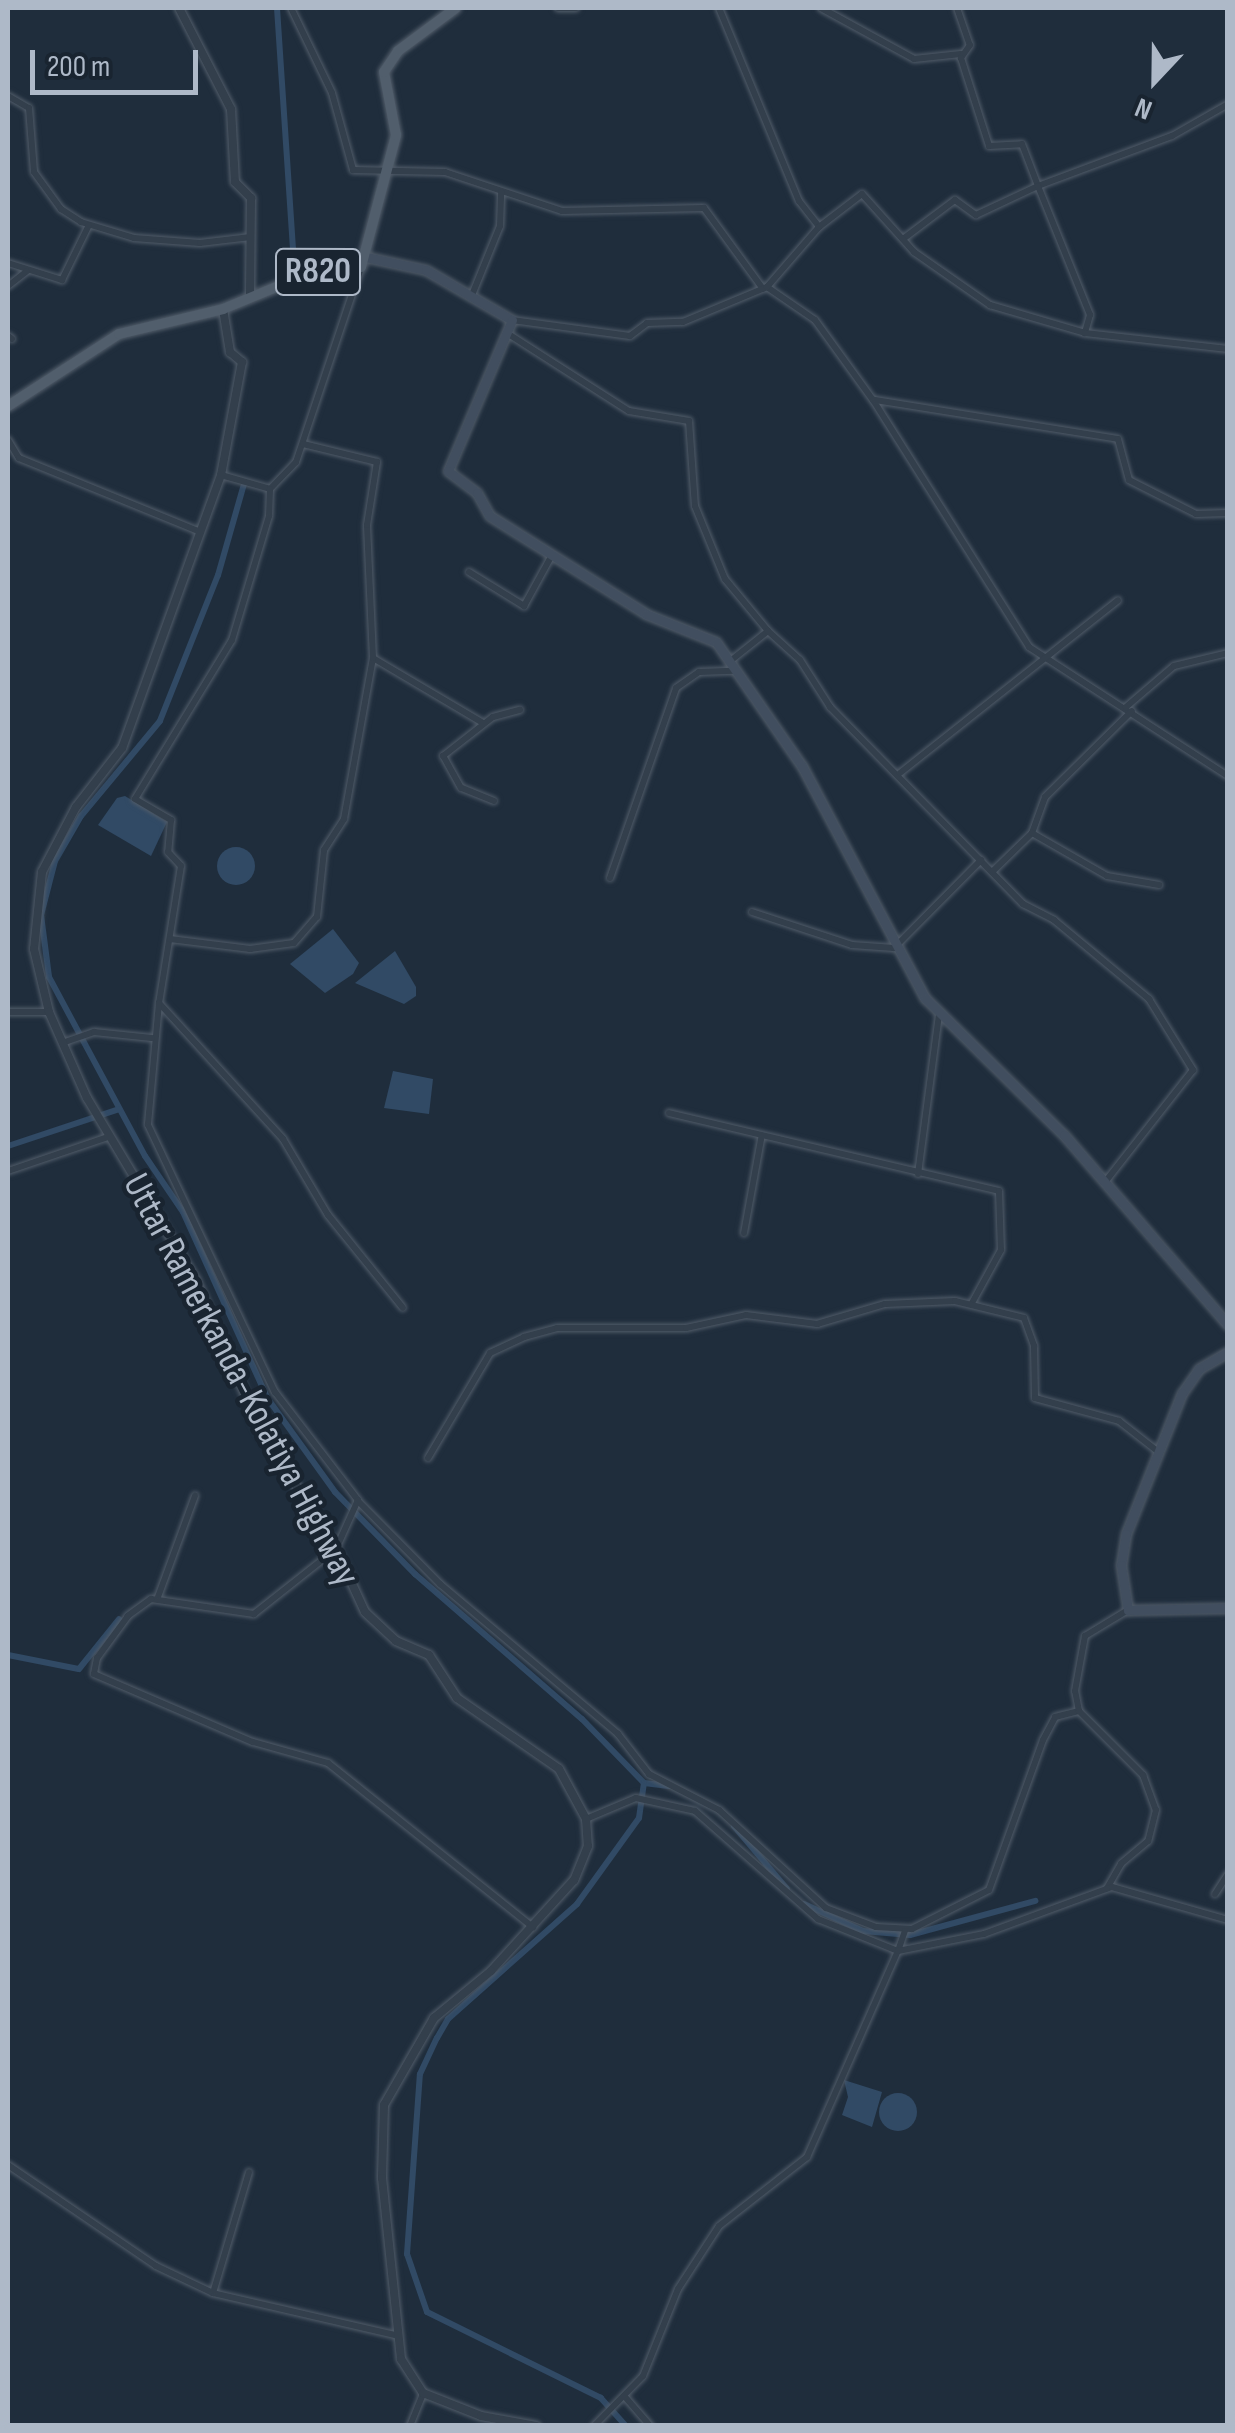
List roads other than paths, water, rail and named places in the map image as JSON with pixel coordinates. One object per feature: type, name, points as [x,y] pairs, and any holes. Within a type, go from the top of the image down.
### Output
[{"type":"main road","name":"R820","points":[[8,406],[104,341],[224,309],[310,272],[364,262],[396,136],[384,81],[388,62],[456,8]]},
{"type":"main road","points":[[364,262],[407,264],[472,294],[512,320],[510,336],[446,465],[477,492],[482,510],[646,614],[716,642],[802,766],[869,887],[894,948],[939,1015],[1106,1182],[1228,1324]]},
{"type":"main road","points":[[1228,1352],[1199,1369],[1156,1450],[1126,1534],[1122,1565],[1128,1610],[1228,1608]]},
{"type":"street","points":[[178,8],[231,109],[235,182],[251,198],[250,295]]},
{"type":"street","points":[[291,8],[332,93],[353,170],[389,172],[422,168],[562,211],[704,208],[765,288],[815,320],[874,400],[1018,635],[1042,657],[1129,709],[1228,776]]},
{"type":"street","points":[[558,8],[576,8]]},
{"type":"street","points":[[720,8],[799,201],[818,228]]},
{"type":"street","points":[[821,8],[914,59],[961,54],[970,45],[957,8]]},
{"type":"street","points":[[961,54],[990,146],[1022,144],[1090,315],[1086,333]]},
{"type":"street","points":[[8,96],[29,108],[28,154],[46,193],[88,226],[134,238],[200,243],[251,237]]},
{"type":"street","points":[[903,238],[955,200],[976,215],[1038,186],[1172,136],[1228,104]]},
{"type":"street","points":[[472,294],[497,234],[502,192]]},
{"type":"street","points":[[512,320],[637,335],[648,323],[683,322],[765,288],[818,228],[864,195],[903,238],[990,305],[1086,333],[1228,349]]},
{"type":"street","points":[[8,263],[65,278],[88,226]]},
{"type":"street","points":[[364,262],[303,444],[270,489],[269,516],[232,640],[135,800],[173,826],[168,852],[181,866],[152,1038],[148,1125],[205,1233],[275,1392],[357,1501],[428,1573],[618,1734],[648,1774],[720,1810],[826,1908],[860,1923],[905,1935]]},
{"type":"street","points":[[8,286],[27,271]]},
{"type":"street","name":"Uttar Ramerkanda-Kolatiya Highway","points":[[224,309],[230,352],[242,362],[220,476],[122,748],[76,807],[42,872],[34,949],[49,1012],[107,1135],[196,1280],[281,1468],[336,1548],[365,1612],[396,1641],[429,1655],[457,1698],[559,1769],[586,1819]]},
{"type":"street","points":[[510,336],[629,411],[690,421],[694,506],[725,578],[768,631],[800,660],[830,708],[900,773],[1023,904],[1054,920],[1148,998],[1194,1070],[1106,1182]]},
{"type":"street","points":[[874,400],[1118,439],[1129,480],[1196,514],[1228,513]]},
{"type":"street","points":[[8,440],[19,458],[200,532]]},
{"type":"street","points":[[170,939],[275,948],[310,930],[324,850],[344,819],[373,658],[367,524],[377,462],[303,444]]},
{"type":"street","points":[[220,476],[270,489]]},
{"type":"street","points":[[470,572],[524,606],[552,555]]},
{"type":"street","points":[[900,773],[1118,600]]},
{"type":"street","points":[[610,878],[676,688],[699,672],[731,666],[768,631]]},
{"type":"street","points":[[993,871],[1032,833],[1045,797],[1174,666],[1228,653]]},
{"type":"street","points":[[373,658],[483,724]]},
{"type":"street","points":[[494,801],[461,788],[443,757],[483,724],[520,710]]},
{"type":"street","points":[[1032,833],[1107,876],[1159,885]]},
{"type":"street","points":[[752,912],[852,945],[894,948],[981,860]]},
{"type":"street","points":[[159,1003],[283,1138],[328,1215],[403,1308]]},
{"type":"street","points":[[8,1012],[49,1012]]},
{"type":"street","points":[[918,1174],[939,1015]]},
{"type":"street","points":[[64,1042],[94,1032],[152,1038]]},
{"type":"street","points":[[669,1113],[761,1139],[1002,1195],[999,1260],[972,1304]]},
{"type":"street","points":[[8,1171],[107,1135]]},
{"type":"street","points":[[744,1233],[761,1139]]},
{"type":"street","points":[[428,1458],[490,1353],[557,1328],[631,1332],[746,1315],[816,1324],[885,1304],[972,1304],[1011,1312],[1030,1327],[1034,1398],[1119,1421],[1156,1450]]},
{"type":"street","points":[[195,1496],[158,1597],[128,1616],[98,1658],[94,1674],[253,1742],[328,1763],[534,1928]]},
{"type":"street","points":[[158,1597],[254,1614],[336,1548],[357,1501]]},
{"type":"street","points":[[536,2426],[480,2416],[423,2393],[401,2359],[395,2335],[382,2178],[386,2093],[434,2018],[534,1928],[577,1874],[588,1846],[586,1819],[636,1798],[650,1798],[710,1821],[818,1920],[898,1951],[984,1934],[1095,1899],[1121,1864],[1148,1841],[1156,1810],[1143,1775],[1079,1711],[1075,1691],[1085,1636],[1128,1610]]},
{"type":"street","points":[[594,2426],[626,2398],[648,2364],[687,2272],[719,2226],[808,2157],[905,1935],[989,1890],[1012,1812],[1049,1728],[1055,1717],[1079,1711]]},
{"type":"street","points":[[1214,1894],[1228,1874]]},
{"type":"street","points":[[1106,1889],[1228,1920]]},
{"type":"street","points":[[8,2165],[156,2266],[213,2293],[395,2335]]},
{"type":"street","points":[[213,2293],[249,2172]]},
{"type":"street","points":[[410,2426],[423,2393]]},
{"type":"street","points":[[626,2398],[650,2426]]},
{"type":"water","points":[[125,796],[167,822],[151,856],[98,825],[117,798]]},
{"type":"water","points":[[236,847],[249,853],[255,866],[249,879],[236,885],[223,879],[217,866],[223,853]]},
{"type":"water","points":[[333,929],[359,963],[353,974],[325,993],[290,964]]},
{"type":"water","points":[[395,951],[416,987],[416,996],[404,1004],[355,983]]},
{"type":"water","points":[[393,1071],[433,1079],[429,1114],[384,1108]]},
{"type":"water","points":[[844,2080],[882,2092],[872,2127],[842,2115],[848,2097]]},
{"type":"water","points":[[898,2093],[911,2099],[917,2112],[911,2125],[898,2131],[885,2125],[879,2112],[885,2099]]},
{"type":"waterway","points":[[277,8],[293,250]]},
{"type":"waterway","points":[[244,484],[218,575],[160,721],[81,816],[55,861],[41,915],[49,977],[145,1156],[183,1212],[268,1399],[335,1492],[415,1574],[582,1719],[644,1783],[669,1786]]},
{"type":"waterway","points":[[8,1146],[119,1109]]},
{"type":"waterway","points":[[8,1655],[79,1669],[119,1619]]},
{"type":"waterway","points":[[626,2426],[601,2398],[427,2312],[407,2254],[420,2074],[437,2038],[448,2019],[577,1904],[639,1818],[644,1783]]},
{"type":"waterway","points":[[734,1826],[787,1889]]},
{"type":"waterway","points":[[804,1904],[863,1931],[910,1935],[1035,1901]]}]
